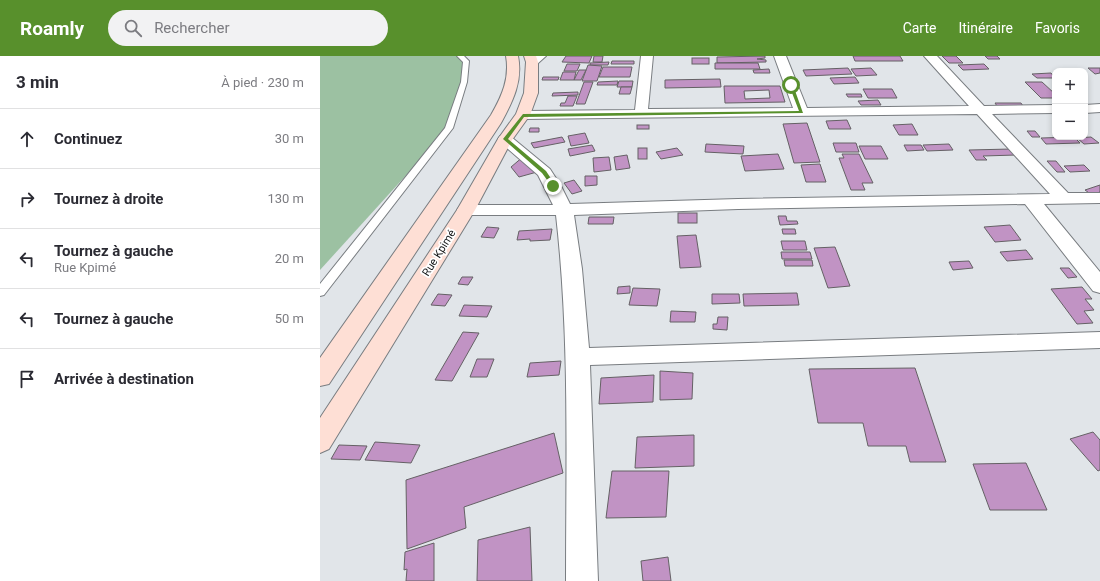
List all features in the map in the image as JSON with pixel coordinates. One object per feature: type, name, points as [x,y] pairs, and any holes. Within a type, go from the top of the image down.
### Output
[{"type":"main road","points":[[320,377],[494,123],[513,85],[514,71],[512,56]]},
{"type":"main road","name":"Rue Kpimé","points":[[320,441],[466,210],[505,139],[523,115],[531,93],[534,58]]},
{"type":"street","points":[[642,114],[647,56]]},
{"type":"street","points":[[780,56],[802,112]]},
{"type":"street","points":[[930,56],[1064,200]]},
{"type":"street","points":[[1088,109],[1100,108]]},
{"type":"street","points":[[523,115],[1052,109]]},
{"type":"street","points":[[505,139],[544,172],[553,186],[564,210],[572,269],[578,357],[582,581]]},
{"type":"street","points":[[466,210],[564,210],[738,204],[1064,200],[1100,198]]},
{"type":"street","points":[[1031,200],[1100,286]]},
{"type":"street","points":[[578,357],[1100,340]]},
{"type":"lane","points":[[320,292],[449,128],[464,82],[466,62],[460,56]]},
{"type":"green space","points":[[320,56],[460,56],[466,61],[449,128],[320,270]]},
{"type":"building","points":[[566,56],[592,56],[589,63],[562,62]]},
{"type":"building","points":[[594,56],[603,56],[602,62],[593,62]]},
{"type":"building","points":[[765,56],[765,58],[757,59],[766,60],[766,62],[717,63],[717,57]]},
{"type":"building","points":[[853,56],[900,56],[903,61],[855,61]]},
{"type":"building","points":[[942,56],[956,56],[963,63],[949,63]]},
{"type":"building","points":[[985,56],[997,56],[1000,59],[988,59]]},
{"type":"building","points":[[692,58],[709,58],[709,64],[692,64]]},
{"type":"building","points":[[612,61],[634,61],[634,64],[611,64]]},
{"type":"building","points":[[609,62],[608,65],[590,65],[590,63]]},
{"type":"building","points":[[715,63],[758,63],[760,69],[715,69]]},
{"type":"building","points":[[567,64],[580,64],[577,71],[564,71]]},
{"type":"building","points":[[984,64],[989,69],[963,70],[958,65]]},
{"type":"building","points":[[588,65],[602,66],[597,81],[582,81]]},
{"type":"building","points":[[603,67],[632,67],[630,77],[599,77]]},
{"type":"building","points":[[848,68],[852,74],[806,76],[803,70]]},
{"type":"building","points":[[871,68],[877,75],[856,76],[851,69]]},
{"type":"building","points":[[1088,68],[1100,68],[1100,73],[1095,74]]},
{"type":"building","points":[[769,69],[770,73],[754,73],[753,70]]},
{"type":"building","points":[[579,70],[586,70],[581,80],[574,80]]},
{"type":"building","points":[[563,72],[576,72],[574,80],[560,80]]},
{"type":"building","points":[[1051,73],[1052,78],[1037,78],[1032,74]]},
{"type":"building","points":[[543,77],[559,77],[558,80],[542,80]]},
{"type":"building","points":[[855,77],[859,83],[834,84],[830,78]]},
{"type":"building","points":[[720,79],[721,87],[665,88],[665,80]]},
{"type":"building","points":[[618,81],[617,85],[597,85],[598,82]]},
{"type":"building","points":[[619,81],[633,81],[632,87],[617,87]]},
{"type":"building","points":[[584,82],[593,82],[585,104],[576,104]]},
{"type":"building","points":[[1025,82],[1042,82],[1052,91],[1052,98],[1041,98]]},
{"type":"building","points":[[724,86],[780,86],[785,102],[725,103]],"holes":[[[769,90],[770,98],[745,99],[744,91]]]},
{"type":"building","points":[[621,87],[632,87],[630,94],[619,94]]},
{"type":"building","points":[[863,89],[892,89],[897,98],[868,98]]},
{"type":"building","points":[[578,92],[578,95],[552,96],[553,93]]},
{"type":"building","points":[[846,94],[861,94],[862,97],[848,97]]},
{"type":"building","points":[[568,96],[577,96],[573,106],[560,106],[561,103],[565,103]]},
{"type":"building","points":[[878,100],[881,105],[861,105],[858,101]]},
{"type":"building","points":[[995,103],[1021,103],[1023,106],[997,106]]},
{"type":"building","points":[[847,120],[851,129],[829,129],[826,121]]},
{"type":"building","points":[[807,123],[820,162],[794,163],[783,124]]},
{"type":"building","points":[[912,124],[918,135],[899,135],[893,125]]},
{"type":"building","points":[[637,125],[649,125],[649,129],[637,129]]},
{"type":"building","points":[[530,128],[539,128],[539,132],[529,132]]},
{"type":"building","points":[[1027,131],[1035,131],[1040,137],[1032,137]]},
{"type":"building","points":[[585,133],[589,143],[571,146],[568,136]]},
{"type":"building","points":[[562,137],[565,142],[534,148],[531,143]]},
{"type":"building","points":[[1088,137],[1091,137],[1099,143],[1084,144],[1079,140],[1088,140]]},
{"type":"building","points":[[1041,138],[1052,138],[1052,140],[1077,140],[1080,143],[1046,144]]},
{"type":"building","points":[[833,143],[856,143],[859,152],[836,152]]},
{"type":"building","points":[[706,144],[744,146],[743,154],[705,152]]},
{"type":"building","points":[[949,144],[953,150],[927,151],[923,145]]},
{"type":"building","points":[[592,145],[595,151],[570,156],[568,149]]},
{"type":"building","points":[[904,145],[921,145],[924,150],[907,151]]},
{"type":"building","points":[[859,146],[881,146],[888,159],[865,159]]},
{"type":"building","points":[[638,148],[647,148],[647,159],[638,159]]},
{"type":"building","points":[[677,148],[683,155],[661,159],[656,152]]},
{"type":"building","points":[[1011,149],[1016,155],[983,156],[987,160],[976,160],[969,150]]},
{"type":"building","points":[[778,154],[784,169],[745,171],[741,156]]},
{"type":"building","points":[[842,154],[859,154],[873,183],[862,183],[865,190],[851,190],[839,158],[844,158]]},
{"type":"building","points":[[627,155],[630,168],[616,170],[614,157]]},
{"type":"building","points":[[524,156],[537,172],[519,177],[511,167]]},
{"type":"building","points":[[609,157],[611,170],[594,172],[593,158]]},
{"type":"building","points":[[1047,161],[1056,161],[1065,172],[1057,172]]},
{"type":"building","points":[[820,164],[826,182],[806,182],[801,165]]},
{"type":"building","points":[[1084,165],[1090,171],[1070,172],[1064,166]]},
{"type":"building","points":[[585,176],[597,176],[597,185],[585,186]]},
{"type":"building","points":[[574,180],[582,191],[572,194],[564,183]]},
{"type":"building","points":[[1100,185],[1100,192],[1092,195],[1085,190]]},
{"type":"building","points":[[678,213],[697,213],[697,223],[678,223]]},
{"type":"building","points":[[778,216],[786,216],[787,221],[797,221],[798,224],[780,225]]},
{"type":"building","points":[[589,217],[614,217],[613,224],[588,224]]},
{"type":"building","points":[[1010,225],[1021,240],[995,242],[984,227]]},
{"type":"building","points":[[487,227],[499,228],[494,238],[481,237]]},
{"type":"building","points":[[552,229],[550,240],[517,240],[519,231]]},
{"type":"building","points":[[782,229],[795,229],[796,234],[783,234]]},
{"type":"building","points":[[696,235],[701,267],[680,268],[677,236]]},
{"type":"building","points":[[781,241],[805,241],[807,250],[783,250]]},
{"type":"building","points":[[835,247],[850,286],[828,288],[814,248]]},
{"type":"building","points":[[1026,250],[1033,259],[1007,261],[1000,252]]},
{"type":"building","points":[[781,252],[810,252],[812,259],[782,259]]},
{"type":"building","points":[[784,260],[812,260],[813,266],[785,266]]},
{"type":"building","points":[[969,261],[973,268],[953,270],[949,262]]},
{"type":"building","points":[[1060,268],[1069,268],[1077,277],[1068,278]]},
{"type":"building","points":[[462,277],[473,277],[468,285],[458,284]]},
{"type":"building","points":[[630,286],[630,293],[617,294],[618,287]]},
{"type":"building","points":[[1082,287],[1092,299],[1085,299],[1094,310],[1084,311],[1093,323],[1077,324],[1051,289]]},
{"type":"building","points":[[633,288],[660,289],[657,306],[629,305]]},
{"type":"building","points":[[797,293],[799,305],[744,306],[743,294]]},
{"type":"building","points":[[438,294],[452,295],[445,306],[431,305]]},
{"type":"building","points":[[712,294],[739,294],[740,303],[712,304]]},
{"type":"building","points":[[464,305],[492,306],[487,317],[459,316]]},
{"type":"building","points":[[671,311],[696,312],[695,322],[670,322]]},
{"type":"building","points":[[718,317],[728,317],[727,330],[713,329],[713,324],[717,324]]},
{"type":"building","points":[[463,332],[479,333],[452,381],[435,380]]},
{"type":"building","points":[[477,359],[494,359],[487,377],[470,377]]},
{"type":"building","points":[[561,361],[559,375],[527,377],[530,363]]},
{"type":"building","points":[[915,368],[946,462],[910,462],[906,446],[868,446],[863,423],[818,423],[809,369]]},
{"type":"building","points":[[660,371],[693,373],[692,399],[660,400]]},
{"type":"building","points":[[654,375],[653,402],[599,404],[601,378]]},
{"type":"building","points":[[1093,432],[1100,440],[1100,470],[1098,471],[1070,439]]},
{"type":"building","points":[[554,433],[563,473],[464,507],[466,528],[407,549],[406,480]]},
{"type":"building","points":[[694,435],[694,466],[635,468],[637,437]]},
{"type":"building","points":[[375,442],[420,445],[411,463],[365,460]]},
{"type":"building","points":[[339,445],[367,446],[360,460],[331,459]]},
{"type":"building","points":[[1026,463],[1047,510],[990,510],[973,464]]},
{"type":"building","points":[[612,471],[669,471],[666,517],[606,518]]},
{"type":"building","points":[[530,527],[532,581],[477,581],[478,540]]},
{"type":"building","points":[[434,543],[434,581],[406,581],[407,569],[404,570],[405,552]]},
{"type":"building","points":[[668,557],[671,581],[643,581],[641,561]]},
{"type":"route","points":[[553,186],[544,172],[505,139],[523,115],[802,112],[791,85]]}]
